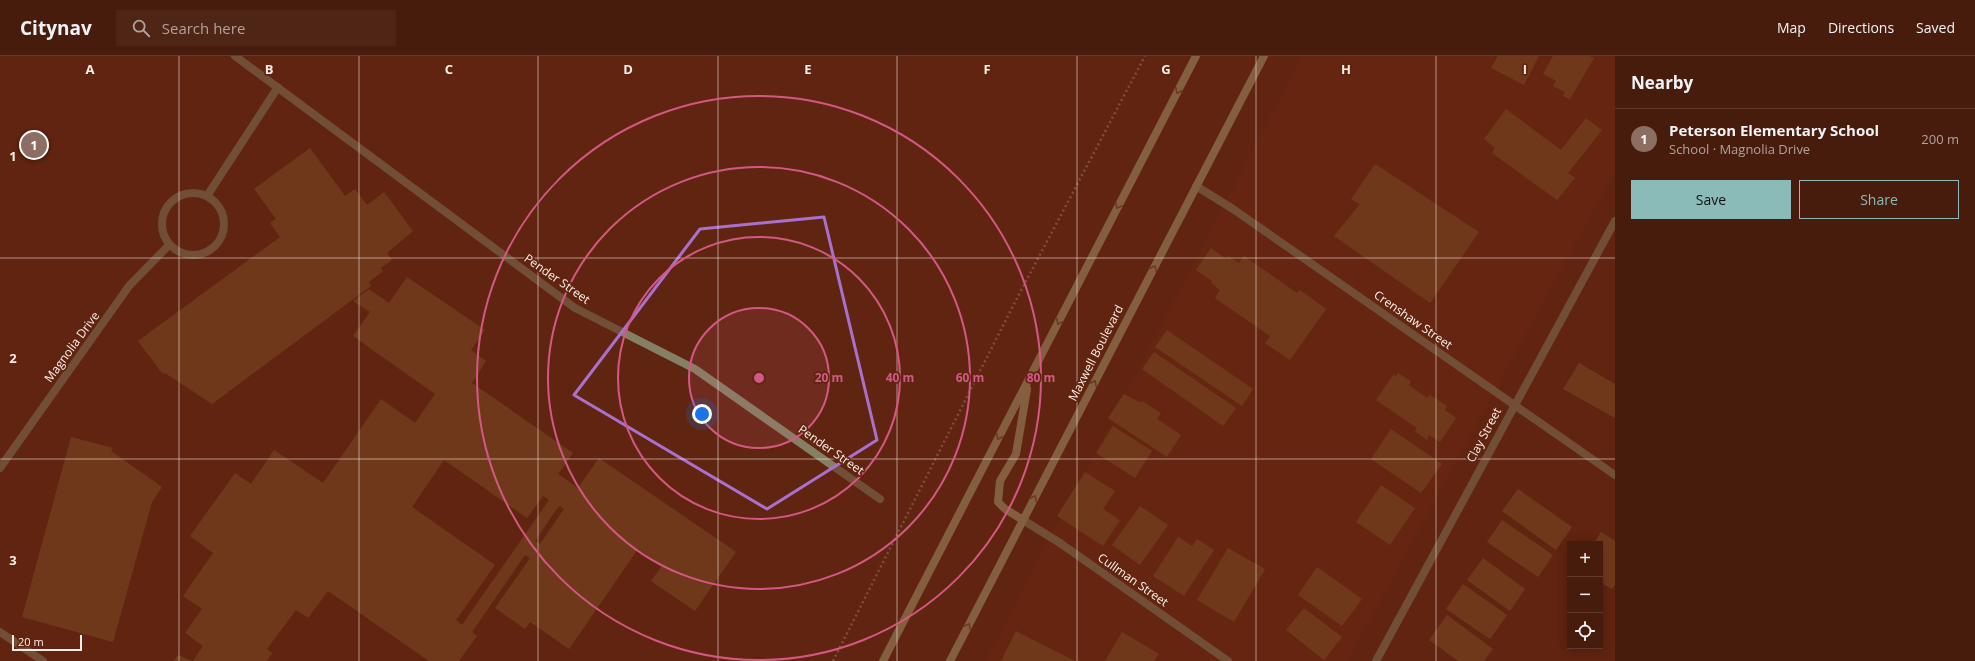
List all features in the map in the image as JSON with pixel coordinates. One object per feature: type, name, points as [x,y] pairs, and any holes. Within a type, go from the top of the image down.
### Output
[{"type":"main road","points":[[883,661],[1196,56]]},
{"type":"main road","name":"Maxwell Boulevard","points":[[950,661],[1264,56]]},
{"type":"main road","points":[[1023,520],[1005,509],[998,502],[1000,481],[1016,454],[1028,380]]},
{"type":"street","name":"Pender Street","points":[[235,56],[575,308],[695,369],[880,499]]},
{"type":"street","points":[[207,196],[278,87]]},
{"type":"street","name":"Crenshaw Street","points":[[1196,186],[1234,210],[1615,476]]},
{"type":"street","points":[[195,193],[207,196],[217,204],[223,214],[224,227],[221,239],[213,248],[203,254],[190,256],[179,253],[169,245],[163,235],[162,222],[165,210],[172,201],[183,195],[195,193]]},
{"type":"street","name":"Clay Street","points":[[1376,661],[1615,221]]},
{"type":"street","name":"Magnolia Drive","points":[[0,468],[129,286],[169,245]]},
{"type":"street","name":"Cullman Street","points":[[1023,520],[1060,543],[1228,661]]},
{"type":"street","points":[[0,632],[43,661]]},
{"type":"path","points":[[833,661],[1015,302],[1145,56]]},
{"type":"highlighted area","points":[[824,217],[877,440],[767,509],[574,395],[700,229]]},
{"type":"shaded area","points":[[1302,56],[1615,56],[1615,171],[1347,661],[986,661]]},
{"type":"building","points":[[1498,56],[1539,56],[1524,85],[1491,68]]},
{"type":"building","points":[[1553,56],[1589,56],[1594,58],[1570,99],[1563,96],[1565,92],[1553,86],[1556,81],[1543,74]]},
{"type":"building","points":[[1506,109],[1561,150],[1586,118],[1602,130],[1568,173],[1575,178],[1557,200],[1492,153],[1495,148],[1484,139]]},
{"type":"building","points":[[310,148],[345,196],[355,189],[367,205],[384,192],[413,231],[387,253],[392,260],[381,268],[383,271],[369,282],[371,286],[212,404],[165,373],[161,372],[138,341],[280,237],[270,223],[276,219],[254,189]]},
{"type":"building","points":[[1375,164],[1479,232],[1430,303],[1334,236],[1360,204],[1351,199]]},
{"type":"building","points":[[1211,248],[1226,259],[1228,256],[1239,263],[1244,256],[1297,293],[1300,290],[1326,309],[1290,360],[1265,343],[1270,336],[1215,298],[1220,290],[1211,283],[1212,281],[1196,270]]},
{"type":"building","points":[[407,277],[485,330],[471,350],[486,361],[472,383],[573,453],[558,474],[578,488],[599,458],[736,552],[695,611],[651,581],[662,566],[638,549],[569,649],[530,622],[525,629],[495,608],[530,558],[525,555],[472,632],[477,636],[459,661],[429,661],[328,591],[308,618],[296,610],[267,649],[272,653],[267,661],[193,661],[203,646],[185,633],[202,609],[183,596],[213,553],[190,536],[235,473],[251,484],[274,450],[323,483],[381,399],[415,423],[435,394],[353,336],[370,312],[353,301],[369,289],[389,303]],"holes":[[[444,460],[527,518],[543,496],[549,500],[462,625],[456,620],[495,565],[412,507]],[[560,506],[564,509],[540,544],[535,541]]]},
{"type":"building","points":[[1167,330],[1253,389],[1242,406],[1155,347]]},
{"type":"building","points":[[1154,352],[1236,408],[1223,426],[1142,369]]},
{"type":"building","points":[[1579,363],[1615,384],[1615,418],[1563,389]]},
{"type":"building","points":[[1398,373],[1411,381],[1409,385],[1427,398],[1430,395],[1447,406],[1445,410],[1456,418],[1440,442],[1429,435],[1427,440],[1415,431],[1417,428],[1376,400],[1393,375],[1396,376]]},
{"type":"building","points":[[1124,394],[1141,403],[1142,401],[1161,413],[1157,419],[1181,435],[1167,457],[1108,418]]},
{"type":"building","points":[[1113,426],[1152,451],[1135,478],[1096,453]]},
{"type":"building","points":[[1391,429],[1442,464],[1421,493],[1371,459]]},
{"type":"building","points":[[71,437],[113,448],[111,451],[162,487],[152,502],[113,642],[22,617]]},
{"type":"building","points":[[1085,472],[1115,491],[1103,509],[1120,520],[1103,546],[1057,516]]},
{"type":"building","points":[[1381,485],[1415,508],[1390,545],[1356,522]]},
{"type":"building","points":[[1518,489],[1572,527],[1556,550],[1502,511]]},
{"type":"building","points":[[1140,506],[1168,525],[1140,565],[1112,545]]},
{"type":"building","points":[[1502,520],[1553,555],[1538,577],[1487,542]]},
{"type":"building","points":[[1601,532],[1615,541],[1615,585],[1612,589],[1603,584],[1603,541],[1595,541]]},
{"type":"building","points":[[1178,537],[1192,546],[1197,539],[1214,550],[1184,596],[1153,576]]},
{"type":"building","points":[[1228,548],[1265,569],[1234,622],[1197,600]]},
{"type":"building","points":[[1483,558],[1525,589],[1510,611],[1467,580]]},
{"type":"building","points":[[1317,567],[1362,599],[1342,626],[1298,595]]},
{"type":"building","points":[[1463,584],[1507,615],[1490,639],[1446,609]]},
{"type":"building","points":[[1304,608],[1342,637],[1324,660],[1286,630]]},
{"type":"building","points":[[1447,615],[1493,649],[1484,661],[1458,661],[1429,640]]},
{"type":"building","points":[[1016,631],[1075,661],[1001,661]]},
{"type":"building","points":[[1122,632],[1159,654],[1154,661],[1105,661]]},
{"type":"building","points":[[178,655],[192,661],[174,661]]},
{"type":"place","name":"Peterson Elementary School","points":[[34,145]]}]
